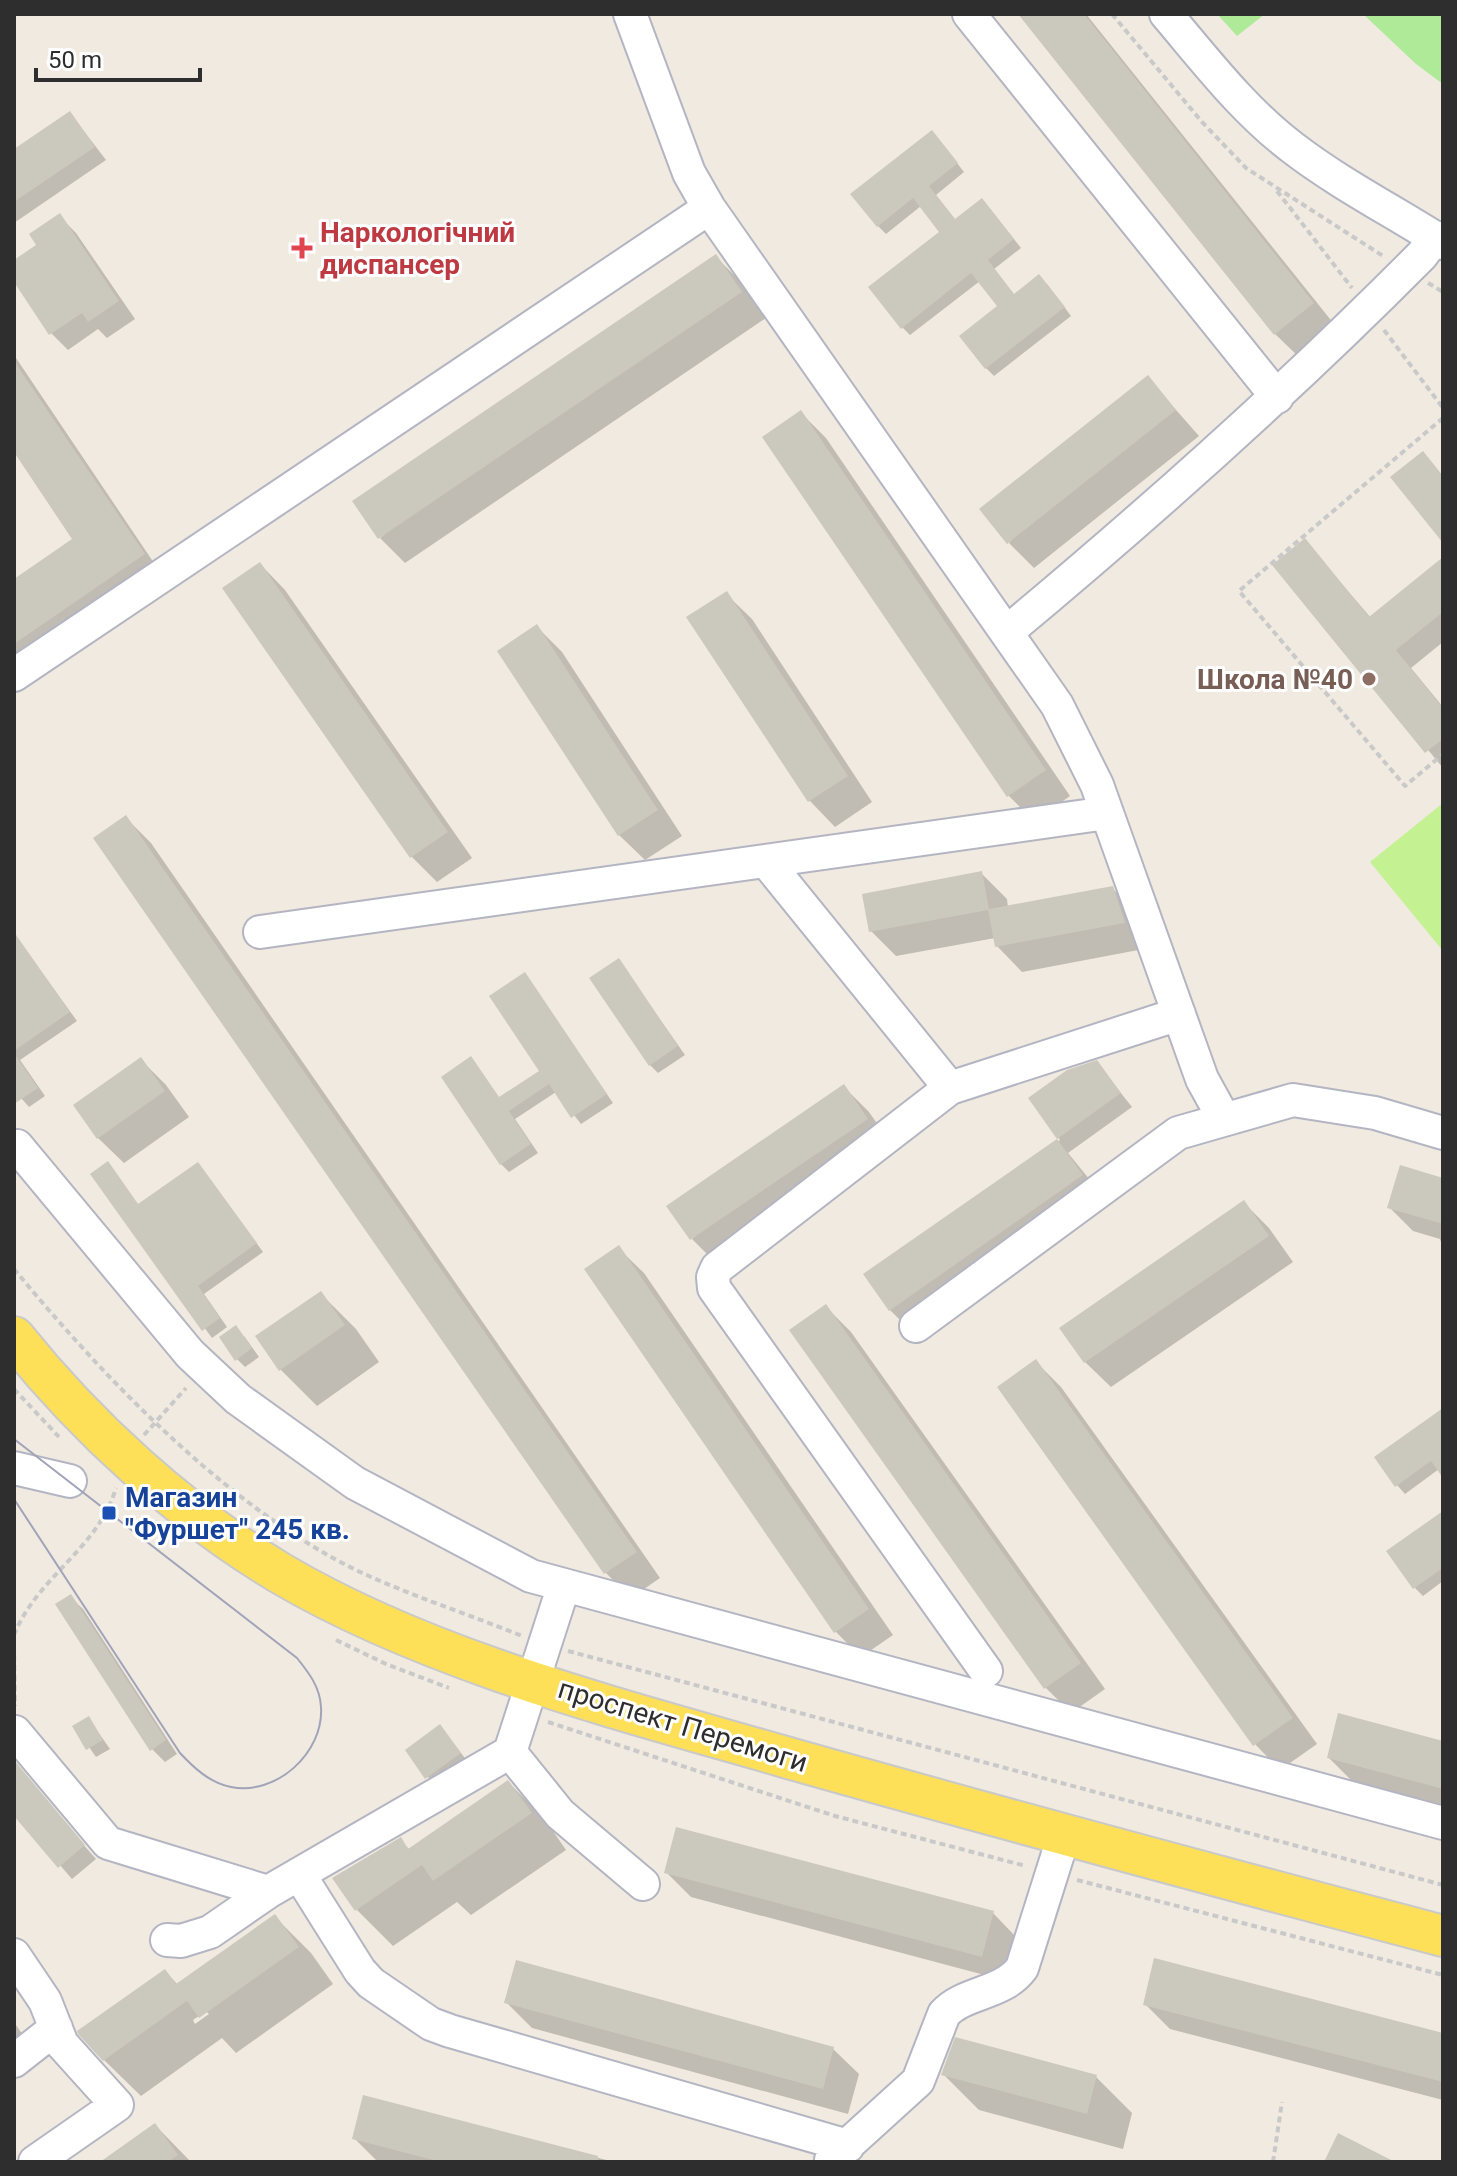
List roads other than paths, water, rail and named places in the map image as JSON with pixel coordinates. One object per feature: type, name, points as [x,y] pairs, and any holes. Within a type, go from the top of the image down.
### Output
[{"type":"main road","name":"проспект Перемоги","points":[[14,1337],[74,1405],[127,1456],[220,1533],[278,1572],[373,1621],[540,1663],[670,1724],[1064,1835],[1443,1936]]},
{"type":"street","points":[[630,14],[689,173],[709,208],[1007,632],[1079,743],[1202,1079],[1224,1119]]},
{"type":"street","points":[[969,14],[1277,397]]},
{"type":"street","points":[[1007,632],[1141,520],[1277,397],[1439,240],[1323,170],[1290,146],[1230,91],[1166,14]]},
{"type":"street","points":[[14,675],[709,208]]},
{"type":"street","points":[[260,932],[1107,813]]},
{"type":"street","points":[[766,861],[950,1088]]},
{"type":"street","points":[[986,1671],[714,1288],[713,1277],[717,1268],[950,1088],[1179,1014]]},
{"type":"street","points":[[916,1326],[1178,1133],[1293,1100],[1375,1113],[1443,1133]]},
{"type":"street","points":[[17,1146],[123,1277],[204,1368],[290,1438],[355,1483],[501,1562],[563,1588],[1443,1823]]},
{"type":"street","points":[[14,1468],[70,1481]]},
{"type":"street","points":[[167,1940],[181,1941],[210,1932],[268,1892],[510,1752],[563,1588]]},
{"type":"street","points":[[15,1732],[108,1843],[268,1892]]},
{"type":"street","points":[[510,1752],[560,1814],[643,1884]]},
{"type":"street","points":[[299,1874],[360,1971],[371,1983],[431,2024],[838,2154],[918,2081],[944,2014],[952,2006],[1004,1986],[1022,1968],[1064,1835]]},
{"type":"street","points":[[14,1955],[45,2001],[62,2044],[117,2105],[35,2162]]},
{"type":"street","points":[[14,2061],[56,2028]]},
{"type":"tram line","points":[[14,1439],[297,1658],[316,1687],[321,1707],[320,1724],[306,1755],[280,1778],[248,1788],[223,1785],[197,1769],[180,1753],[14,1499]]},
{"type":"place","name":"Наркологічний диспансер","points":[[302,248]]},
{"type":"place","name":"Школа №40","points":[[1369,679]]},
{"type":"place","name":"Магазин \"Фуршет\" 245 кв.","points":[[109,1513]]}]
